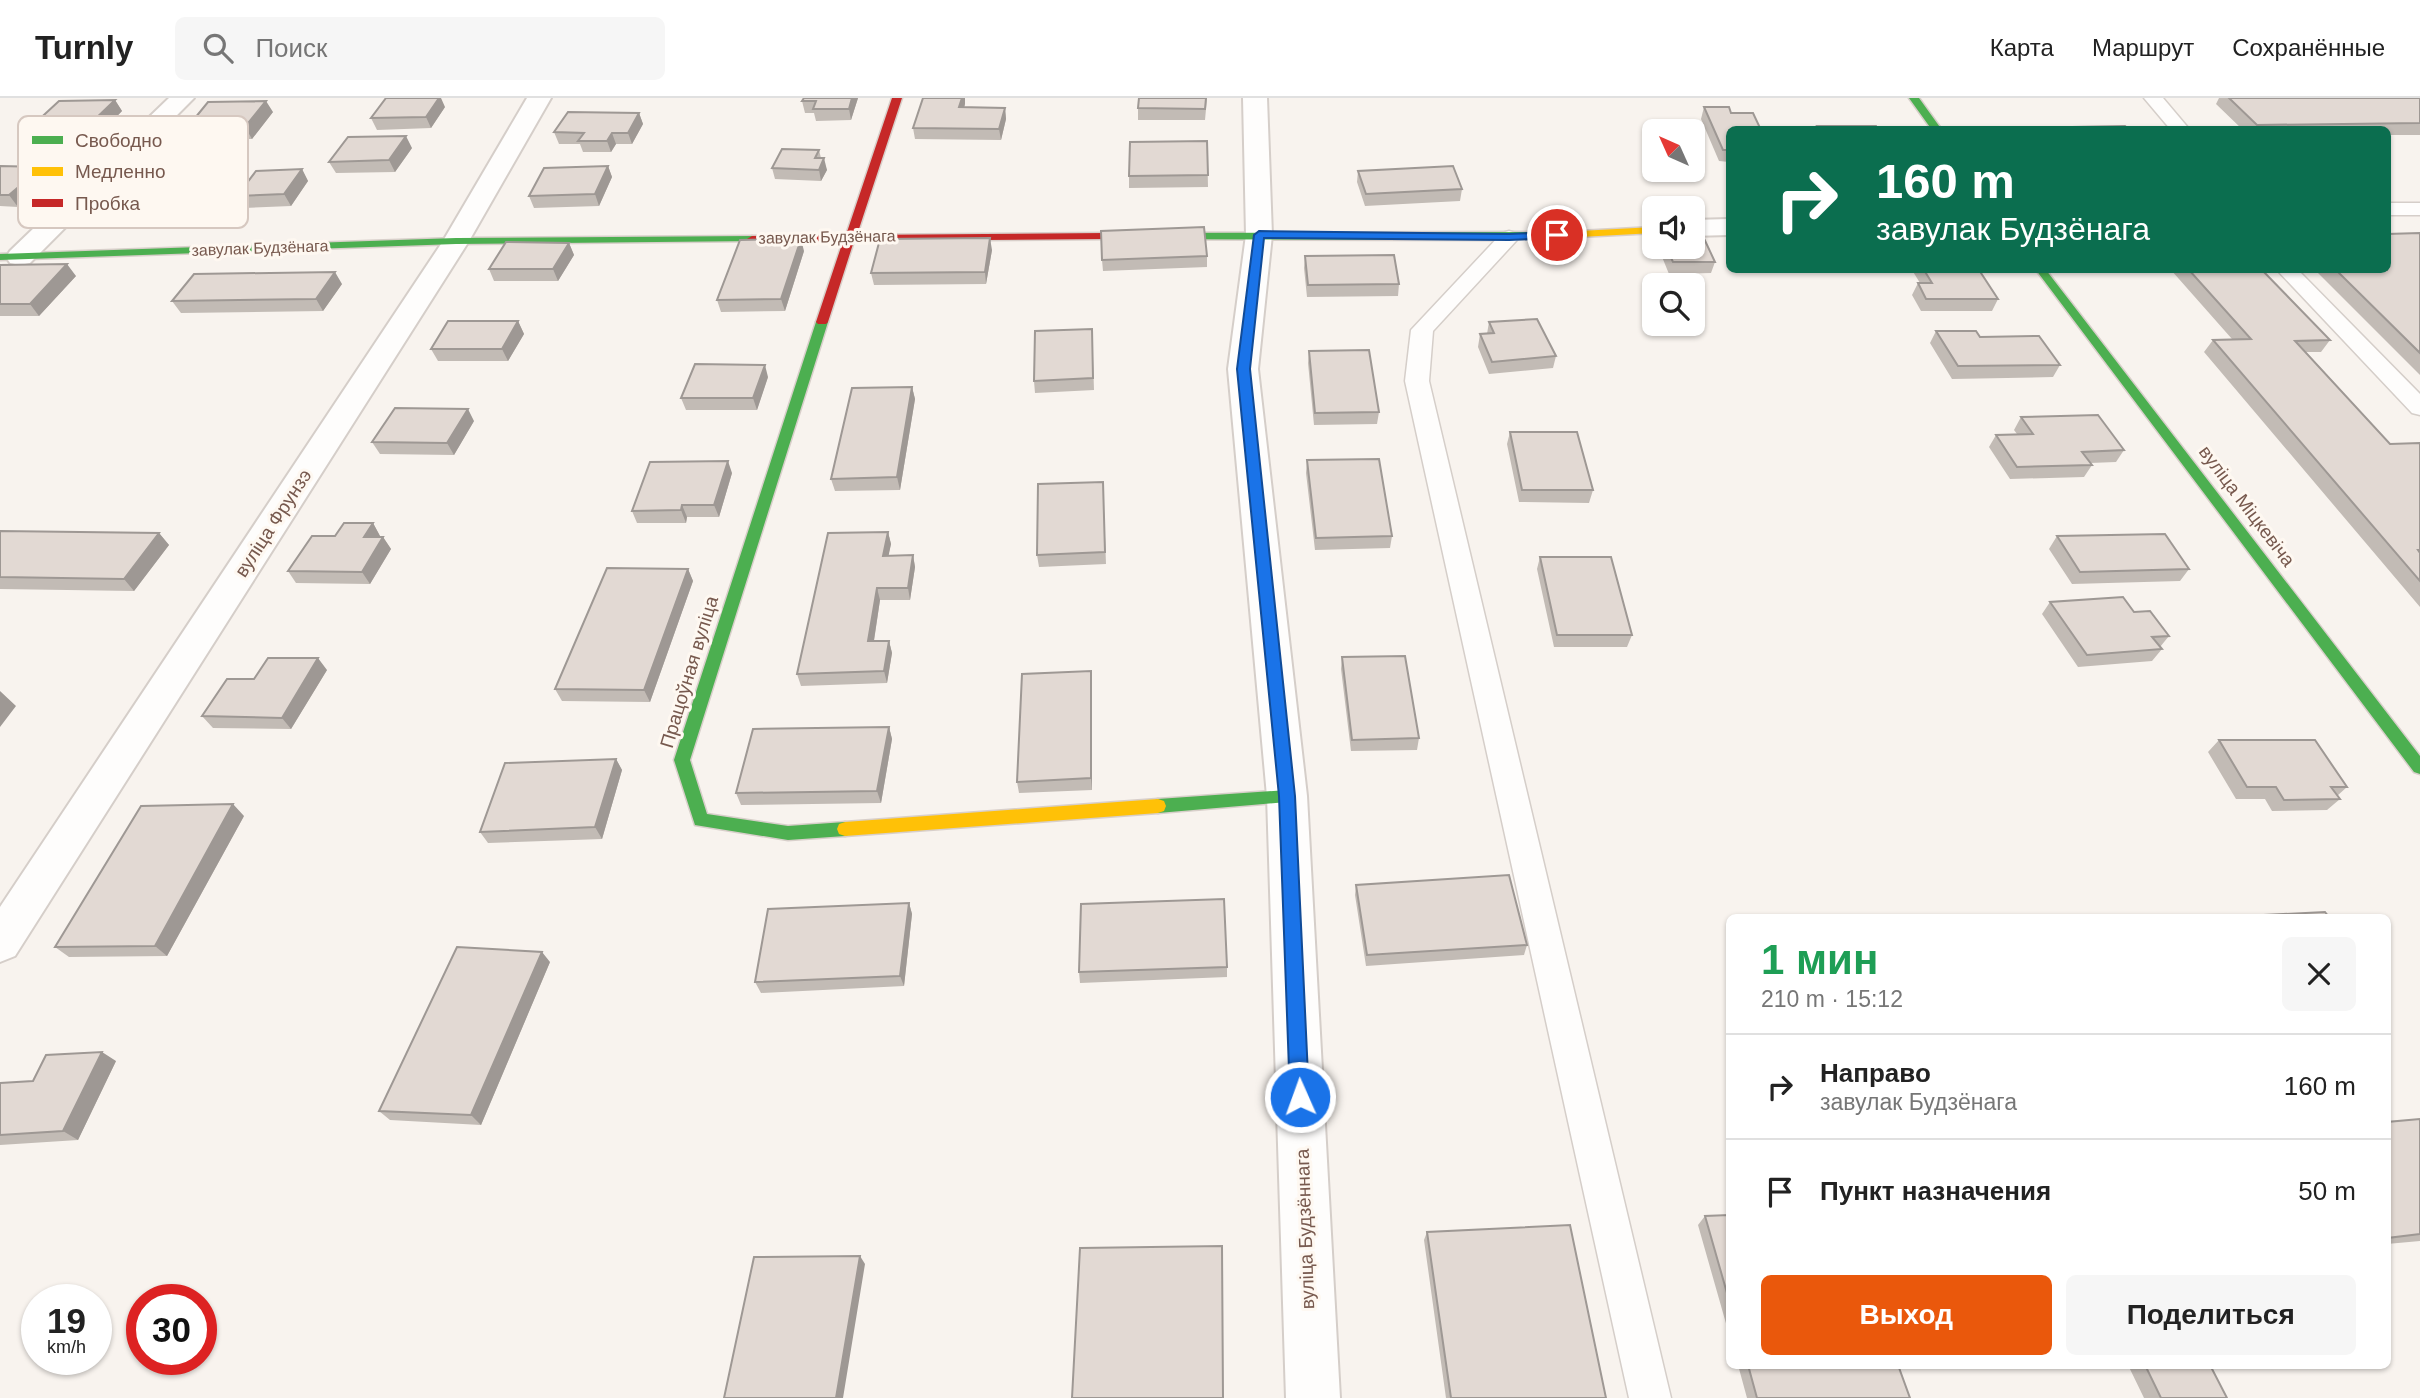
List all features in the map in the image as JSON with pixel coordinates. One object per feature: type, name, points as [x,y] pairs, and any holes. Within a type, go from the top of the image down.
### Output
[{"type":"street","points":[[163,116],[182,98]]},
{"type":"street","name":"вуліца Фрунзэ","points":[[0,943],[456,241],[539,98]]},
{"type":"street","name":"Працоўная вуліца","points":[[897,98],[849,236],[682,760],[701,820],[788,833],[1287,796]]},
{"type":"street","name":"вуліца Будзённага","points":[[1255,98],[1259,235],[1243,369],[1287,796],[1313,1398]]},
{"type":"street","points":[[1913,98],[1934,126]]},
{"type":"street","points":[[1705,228],[1726,227]]},
{"type":"street","points":[[10,257],[41,228]]},
{"type":"street","name":"завулак Будзёнага","points":[[10,257],[456,241],[849,236],[1509,237],[1642,231]]},
{"type":"street","name":"вуліца Міцкевіча","points":[[2043,273],[2420,768]]},
{"type":"lane","points":[[2153,98],[2178,126]]},
{"type":"lane","points":[[2391,209],[2420,209]]},
{"type":"lane","points":[[1509,237],[1422,330],[1417,381],[1650,1398]]},
{"type":"lane","points":[[2290,273],[2420,408]]},
{"type":"building","points":[[386,98],[439,98],[426,117],[371,118]]},
{"type":"building","points":[[804,98],[852,98],[849,109],[813,109],[816,101],[802,101]]},
{"type":"building","points":[[923,98],[962,98],[959,107],[1005,108],[999,129],[913,128]]},
{"type":"building","points":[[1139,98],[1206,98],[1205,109],[1138,108]]},
{"type":"building","points":[[2229,98],[2420,98],[2420,123],[2257,125]]},
{"type":"building","points":[[115,100],[98,116],[43,116],[59,101]]},
{"type":"building","points":[[266,101],[248,123],[248,116],[197,116],[208,102]]},
{"type":"building","points":[[1704,107],[1729,107],[1731,113],[1753,113],[1759,126],[1726,126],[1726,150],[1723,150]]},
{"type":"building","points":[[568,112],[639,113],[628,133],[612,133],[607,141],[578,141],[584,133],[554,132]]},
{"type":"building","points":[[406,136],[389,160],[329,162],[348,137]]},
{"type":"building","points":[[1207,141],[1208,175],[1129,176],[1130,142]]},
{"type":"building","points":[[782,149],[819,150],[815,158],[824,158],[819,170],[772,168]]},
{"type":"building","points":[[0,166],[18,166],[18,187],[9,195],[0,195]]},
{"type":"building","points":[[608,166],[595,194],[529,196],[544,168]]},
{"type":"building","points":[[1453,166],[1462,189],[1366,194],[1358,171]]},
{"type":"building","points":[[302,169],[284,194],[248,196],[248,182],[256,171]]},
{"type":"building","points":[[1204,227],[1207,256],[1102,260],[1101,231]]},
{"type":"building","points":[[2420,233],[2420,353],[2339,273],[2391,273],[2391,234]]},
{"type":"building","points":[[990,238],[985,272],[871,273],[880,239]]},
{"type":"building","points":[[801,239],[781,299],[717,300],[740,240]]},
{"type":"building","points":[[1705,241],[1715,262],[1673,262],[1672,259],[1705,259]]},
{"type":"building","points":[[506,242],[569,243],[553,269],[489,269]]},
{"type":"building","points":[[1394,255],[1399,284],[1308,285],[1305,256]]},
{"type":"building","points":[[67,264],[30,304],[0,304],[0,265]]},
{"type":"building","points":[[335,272],[316,299],[172,301],[194,274]]},
{"type":"building","points":[[1926,273],[1981,273],[1998,299],[1926,299],[1918,283],[1932,283]]},
{"type":"building","points":[[2192,273],[2265,273],[2330,340],[2295,341],[2390,444],[2420,443],[2420,581],[2213,340],[2251,339]]},
{"type":"building","points":[[1537,319],[1556,356],[1492,362],[1480,334],[1494,333],[1489,322]]},
{"type":"building","points":[[448,321],[518,321],[502,349],[431,349]]},
{"type":"building","points":[[1092,329],[1093,378],[1034,381],[1035,331]]},
{"type":"building","points":[[1936,331],[1976,331],[1980,337],[2039,336],[2060,365],[1958,366]]},
{"type":"building","points":[[1369,350],[1379,412],[1315,413],[1309,351]]},
{"type":"building","points":[[695,364],[765,365],[753,398],[681,398]]},
{"type":"building","points":[[912,387],[897,477],[831,479],[852,388]]},
{"type":"building","points":[[395,408],[468,409],[447,443],[372,442]]},
{"type":"building","points":[[2098,415],[2124,450],[2082,452],[2092,465],[2017,467],[1996,435],[2033,434],[2021,417]]},
{"type":"building","points":[[1510,432],[1577,432],[1593,490],[1522,490]]},
{"type":"building","points":[[1379,459],[1392,536],[1316,538],[1307,460]]},
{"type":"building","points":[[728,461],[714,505],[682,505],[681,510],[632,511],[650,462]]},
{"type":"building","points":[[1103,482],[1105,552],[1037,555],[1038,484]]},
{"type":"building","points":[[344,523],[373,523],[364,537],[383,537],[362,572],[288,571],[312,536],[335,536]]},
{"type":"building","points":[[0,531],[159,533],[124,579],[0,577]]},
{"type":"building","points":[[888,532],[883,556],[913,555],[908,588],[877,588],[868,641],[889,641],[884,671],[797,674],[828,533]]},
{"type":"building","points":[[2165,534],[2189,569],[2080,572],[2057,536]]},
{"type":"building","points":[[1540,557],[1611,557],[1632,635],[1557,635]]},
{"type":"building","points":[[607,568],[688,569],[644,690],[555,689]]},
{"type":"building","points":[[2123,597],[2134,612],[2150,611],[2169,636],[2152,637],[2162,649],[2087,655],[2050,602]]},
{"type":"building","points":[[1405,656],[1419,738],[1352,740],[1342,657]]},
{"type":"building","points":[[268,658],[318,658],[282,718],[202,716],[227,679],[254,679]]},
{"type":"building","points":[[1091,671],[1091,778],[1017,782],[1022,674]]},
{"type":"building","points":[[889,727],[877,791],[736,793],[753,729]]},
{"type":"building","points":[[2219,740],[2315,740],[2347,787],[2331,787],[2340,799],[2284,800],[2276,787],[2247,787]]},
{"type":"building","points":[[616,759],[595,827],[480,832],[505,763]]},
{"type":"building","points":[[233,804],[155,946],[55,947],[141,806]]},
{"type":"building","points":[[1509,875],[1527,945],[1367,955],[1356,885]]},
{"type":"building","points":[[1224,899],[1227,967],[1079,972],[1081,904]]},
{"type":"building","points":[[909,903],[900,976],[755,982],[768,909]]},
{"type":"building","points":[[2325,912],[2327,914],[2285,914]]},
{"type":"building","points":[[457,947],[542,952],[471,1115],[379,1111]]},
{"type":"building","points":[[102,1052],[63,1131],[0,1135],[0,1083],[33,1081],[46,1055]]},
{"type":"building","points":[[2420,1119],[2420,1234],[2391,1238],[2391,1122]]},
{"type":"building","points":[[1726,1215],[1726,1290],[1705,1216]]},
{"type":"building","points":[[1570,1225],[1606,1398],[1451,1398],[1427,1232]]},
{"type":"building","points":[[1222,1246],[1223,1398],[1072,1398],[1080,1248]]},
{"type":"building","points":[[860,1256],[836,1398],[724,1398],[754,1257]]},
{"type":"building","points":[[1749,1369],[1899,1369],[1910,1398],[1757,1398]]},
{"type":"building","points":[[2147,1369],[2212,1369],[2227,1398],[2161,1398]]},
{"type":"traffic: fast","points":[[1914,98],[1934,126]]},
{"type":"traffic: fast","points":[[1106,236],[1561,235]]},
{"type":"traffic: fast","points":[[0,257],[456,241],[752,239]]},
{"type":"traffic: fast","points":[[2043,273],[2420,768]]},
{"type":"traffic: fast","points":[[822,322],[682,760],[701,820],[788,833],[845,829]]},
{"type":"traffic: fast","points":[[1158,806],[1287,796]]},
{"type":"traffic: slow","points":[[1561,235],[1642,231]]},
{"type":"traffic: slow","points":[[845,829],[1158,806]]},
{"type":"traffic: jam","points":[[822,322],[897,98]]},
{"type":"traffic: jam","points":[[752,239],[1106,236]]},
{"type":"route","points":[[1300,1097],[1287,796],[1243,369],[1259,235],[1557,235]]}]
